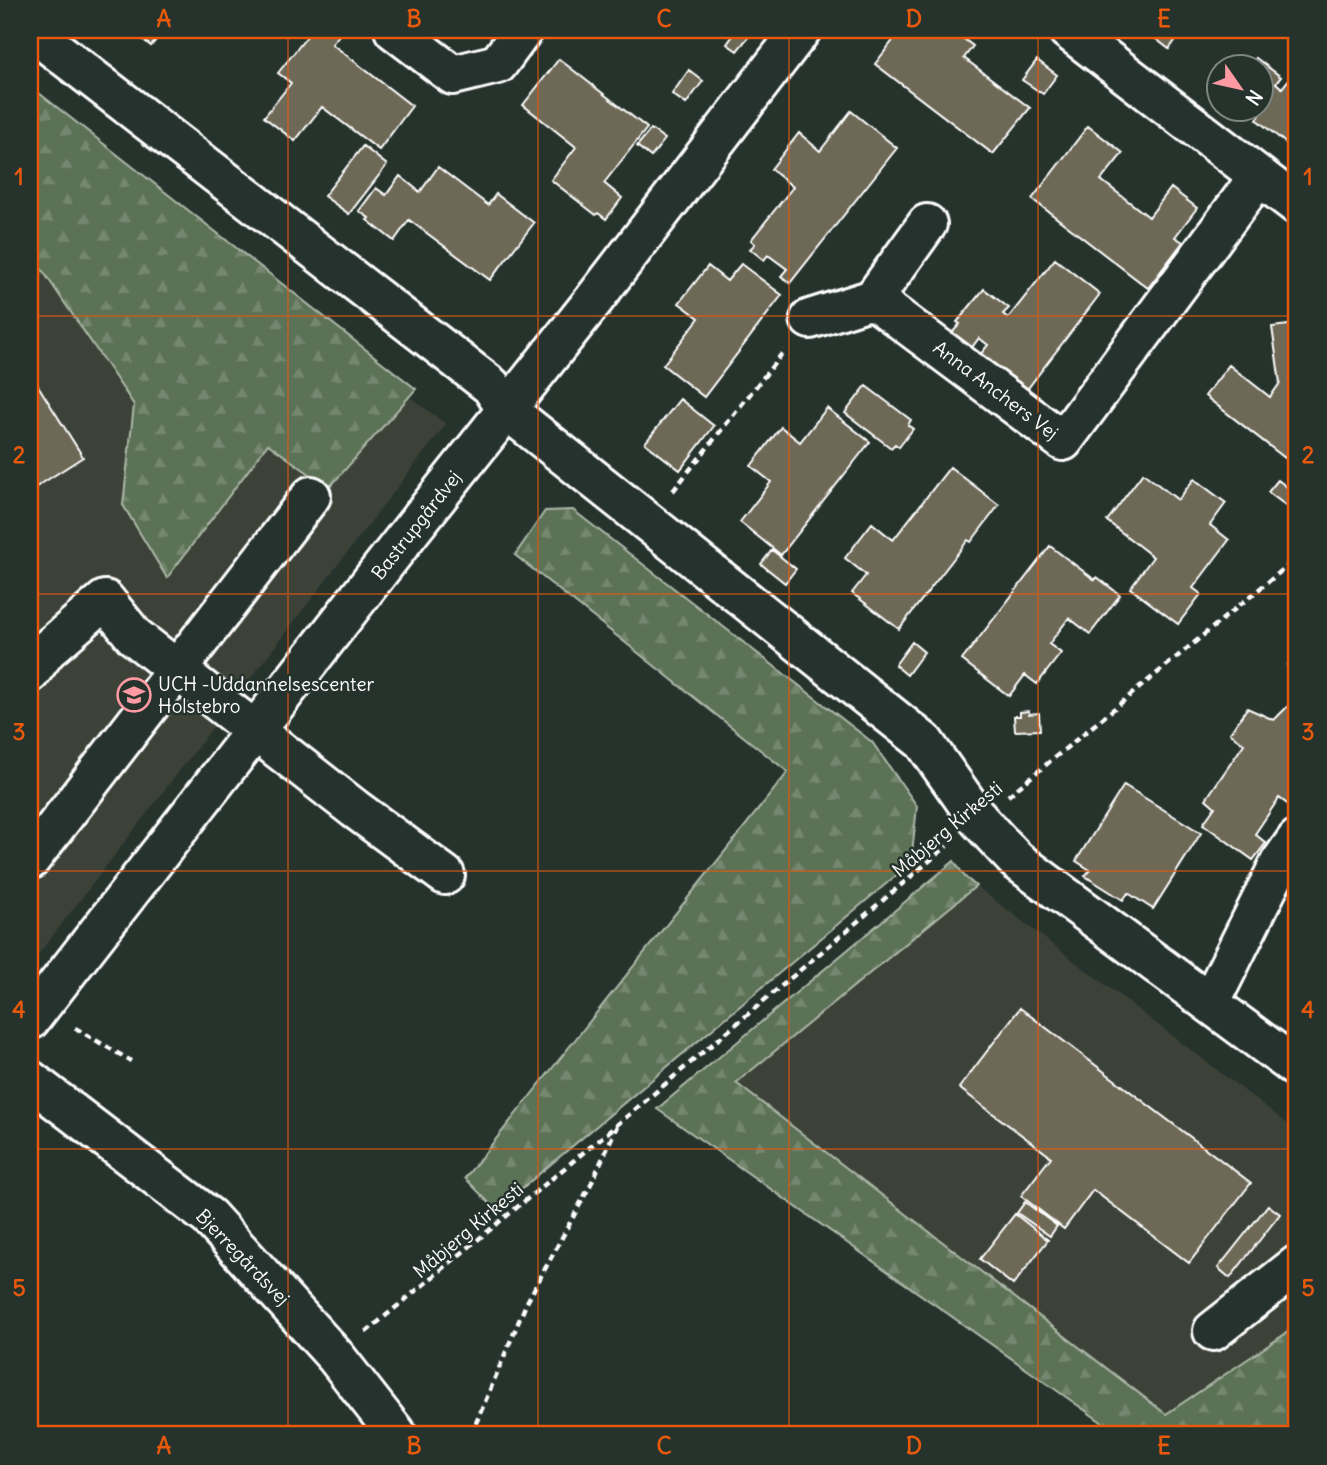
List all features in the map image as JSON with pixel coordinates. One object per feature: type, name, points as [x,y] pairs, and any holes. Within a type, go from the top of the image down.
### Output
[{"type":"street","points":[[30,30],[491,386],[507,410],[924,742],[979,820],[1016,860],[1297,1068]]},
{"type":"street","points":[[394,30],[453,75],[498,64],[523,30]]},
{"type":"street","name":"Bastrupgårdvej","points":[[35,1013],[593,301],[801,30]]},
{"type":"street","points":[[1068,30],[1297,205]]},
{"type":"street","name":"Anna Anchers Vej","points":[[873,299],[1063,441],[1259,176]]},
{"type":"street","points":[[810,319],[873,299],[927,224]]},
{"type":"street","points":[[30,860],[311,496]]},
{"type":"street","points":[[30,673],[47,650],[105,600],[134,636],[355,809],[445,875]]},
{"type":"street","points":[[1210,1003],[1292,856]]},
{"type":"street","name":"Bjerregårdsvej","points":[[30,1080],[209,1217],[336,1357],[397,1435]]},
{"type":"street","points":[[1213,1331],[1297,1265]]},
{"type":"path","points":[[649,522],[810,319]]},
{"type":"path","name":"Måbjerg Kirkesti","points":[[336,1357],[1297,558]]},
{"type":"path","points":[[35,1013],[131,1061]]},
{"type":"path","name":"Måbjerg Kirkesti","points":[[471,1435],[526,1304],[592,1182],[618,1124]]},
{"type":"shaded area","name":"UCH -Uddannelsescenter Holstebro","points":[[30,117],[446,424],[30,965]]},
{"type":"shaded area","points":[[976,886],[1297,1131],[1297,1326],[1167,1414],[736,1083]]},
{"type":"green space","points":[[30,86],[416,389],[329,488],[268,444],[167,578],[123,505],[134,405],[30,252]]},
{"type":"green space","points":[[573,510],[872,742],[917,806],[911,863],[496,1210],[465,1178],[788,772],[515,555],[545,511]]},
{"type":"green space","points":[[954,861],[965,877],[976,886],[736,1083],[1166,1414],[1297,1326],[1297,1435],[1120,1435],[657,1109]]},
{"type":"building","points":[[124,30],[164,30],[151,46],[132,31],[129,34]]},
{"type":"building","points":[[312,30],[343,30],[332,44],[412,106],[379,150],[322,107],[295,141],[264,117],[291,83],[278,73]]},
{"type":"building","points":[[737,30],[754,30],[737,51],[727,44]]},
{"type":"building","points":[[901,30],[928,30],[932,33],[934,30],[952,30],[973,46],[964,58],[1030,108],[993,154],[875,64]]},
{"type":"building","points":[[1151,30],[1183,30],[1169,49],[1148,33]]},
{"type":"building","points":[[559,59],[647,128],[604,183],[622,198],[606,219],[598,213],[596,215],[551,180],[576,147],[523,105]]},
{"type":"building","points":[[1037,60],[1057,75],[1043,94],[1022,80]]},
{"type":"building","points":[[1297,69],[1297,152],[1260,122],[1274,122],[1274,72],[1281,77],[1276,83],[1282,88]]},
{"type":"building","points":[[689,70],[703,81],[686,104],[672,94]]},
{"type":"building","points":[[851,111],[897,148],[790,283],[781,276],[787,269],[768,255],[764,260],[750,249],[755,244],[751,240],[793,187],[771,169],[799,133],[820,151]]},
{"type":"building","points":[[1088,126],[1123,153],[1101,180],[1149,217],[1171,188],[1197,208],[1175,237],[1183,242],[1148,288],[1032,199]]},
{"type":"building","points":[[651,129],[665,139],[651,157],[637,146]]},
{"type":"building","points":[[363,146],[387,165],[349,214],[324,196]]},
{"type":"building","points":[[438,167],[488,205],[496,194],[534,223],[490,280],[409,220],[394,241],[359,211],[376,188],[386,195],[400,176],[420,192]]},
{"type":"building","points":[[1055,259],[1100,294],[1025,392],[979,356],[988,345],[979,338],[970,350],[950,335],[984,289],[1009,308],[1003,314],[1008,318]]},
{"type":"building","points":[[741,264],[782,295],[704,397],[663,365],[699,318],[679,303],[708,266],[727,281]]},
{"type":"building","points":[[1297,324],[1297,442],[1285,458],[1205,396],[1229,365],[1270,397],[1280,383],[1272,327]]},
{"type":"building","points":[[37,384],[83,457],[30,491],[30,388]]},
{"type":"building","points":[[866,386],[911,420],[908,425],[913,429],[899,447],[895,444],[891,448],[845,413]]},
{"type":"building","points":[[680,399],[714,426],[680,470],[645,443]]},
{"type":"building","points":[[827,408],[870,442],[781,555],[740,522],[771,482],[751,466],[781,427],[800,442]]},
{"type":"building","points":[[950,467],[999,505],[971,542],[968,540],[899,629],[852,593],[866,575],[845,558],[872,523],[893,540]]},
{"type":"building","points":[[1143,473],[1178,500],[1194,479],[1226,503],[1210,525],[1229,540],[1193,588],[1201,594],[1178,624],[1130,588],[1153,557],[1107,521]]},
{"type":"building","points":[[1278,480],[1297,495],[1297,503],[1292,510],[1268,492]]},
{"type":"building","points":[[1050,546],[1120,595],[1090,634],[1069,618],[1049,644],[1061,653],[1037,684],[1025,675],[1009,696],[962,660]]},
{"type":"building","points":[[772,550],[796,569],[785,583],[761,564]]},
{"type":"building","points":[[912,642],[924,652],[907,675],[895,665]]},
{"type":"building","points":[[1297,656],[1297,685],[1287,665]]},
{"type":"building","points":[[1297,697],[1297,772],[1289,786],[1297,791],[1297,811],[1279,798],[1255,834],[1266,843],[1253,860],[1203,824],[1215,807],[1206,799],[1244,744],[1230,733],[1247,708],[1274,720]]},
{"type":"building","points":[[1029,711],[1029,714],[1039,713],[1040,730],[1015,731],[1014,716]]},
{"type":"building","points":[[1124,785],[1201,833],[1153,909],[1128,893],[1123,900],[1085,876],[1090,870],[1076,861]]},
{"type":"building","points":[[1020,1008],[1251,1183],[1189,1263],[1093,1190],[1064,1229],[1021,1196],[1051,1157],[959,1088]]},
{"type":"building","points":[[1025,1202],[1057,1226],[1050,1236],[1017,1213]]},
{"type":"building","points":[[1268,1205],[1280,1214],[1230,1278],[1218,1268]]},
{"type":"building","points":[[1015,1214],[1048,1240],[1013,1285],[980,1259]]},
{"type":"place","name":"UCH -Uddannelsescenter Holstebro","points":[[134,695]]}]
